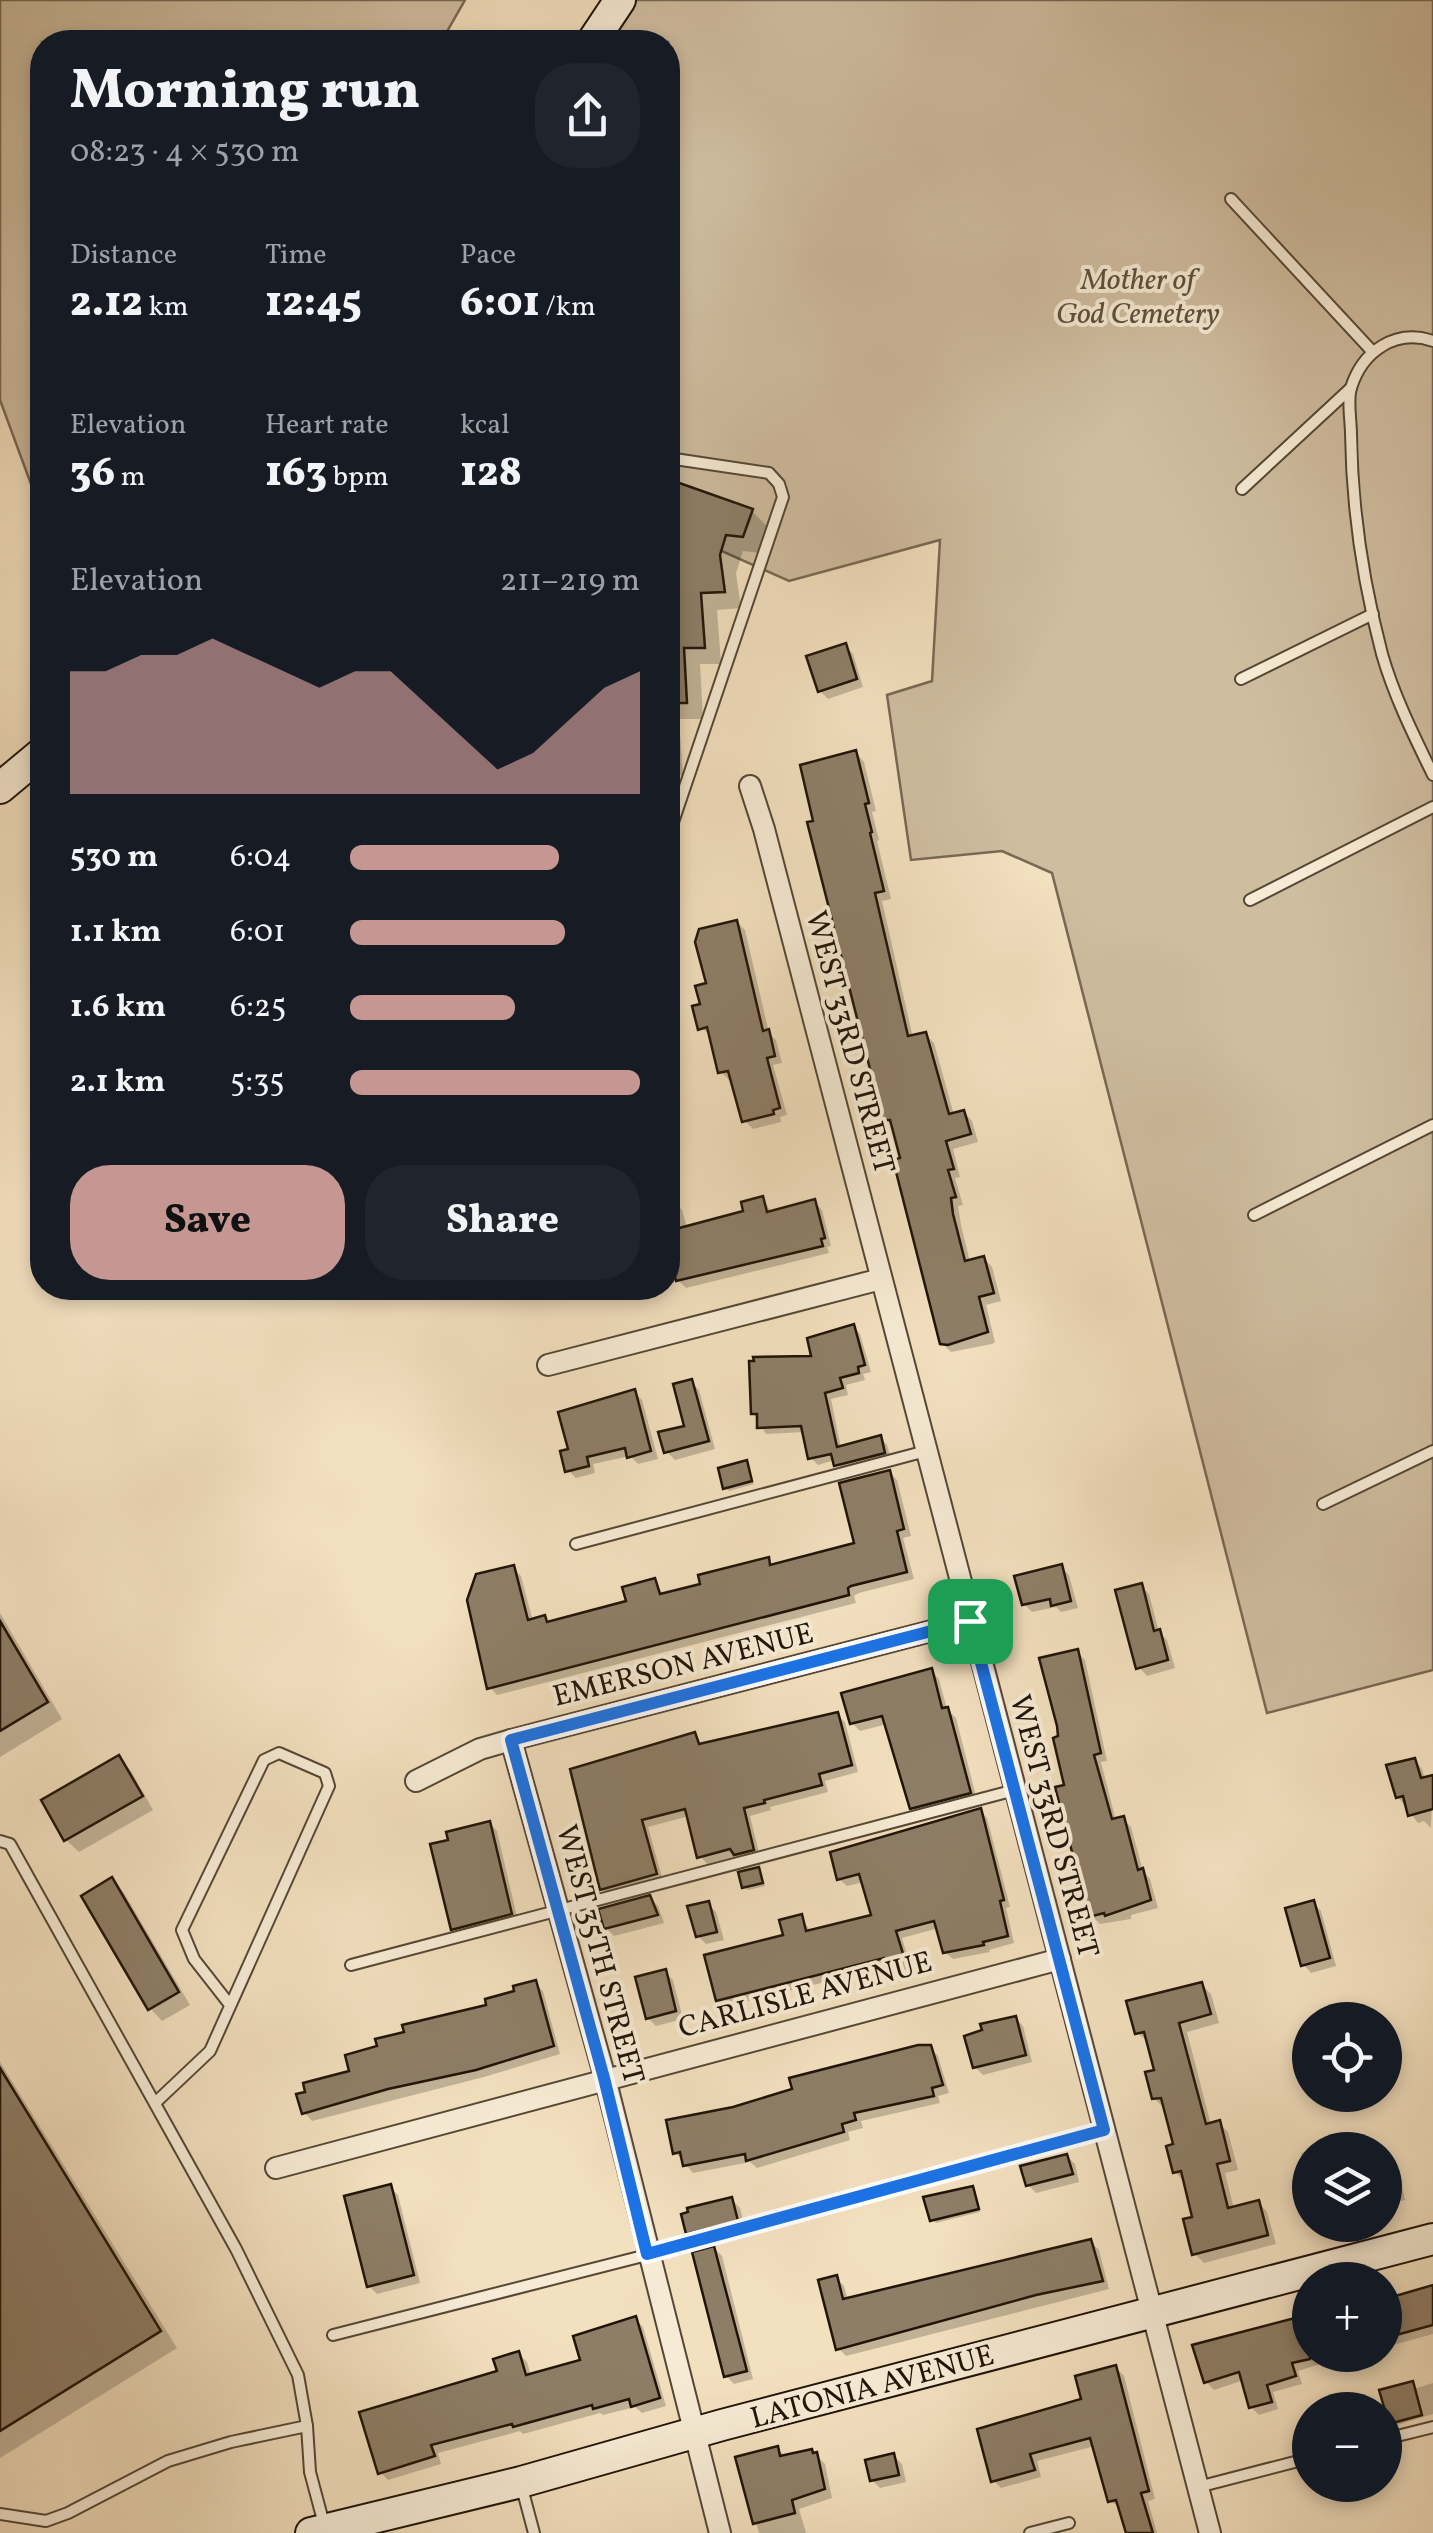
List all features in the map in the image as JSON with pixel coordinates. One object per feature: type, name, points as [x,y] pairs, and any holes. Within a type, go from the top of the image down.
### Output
[{"type":"street","points":[[600,30],[620,0]]},
{"type":"street","points":[[0,788],[30,763]]},
{"type":"street","name":"WEST 33RD STREET","points":[[750,786],[1210,2533]]},
{"type":"street","points":[[548,1365],[881,1278]]},
{"type":"street","name":"EMERSON AVENUE","points":[[416,1781],[480,1748],[970,1621]]},
{"type":"street","name":"WEST 35TH STREET","points":[[511,1740],[604,2078],[720,2533]]},
{"type":"street","name":"CARLISLE AVENUE","points":[[276,2168],[1060,1959]]},
{"type":"street","name":"LATONIA AVENUE","points":[[318,2531],[520,2482],[1433,2240]]},
{"type":"lane","points":[[1230,199],[1371,350]]},
{"type":"lane","points":[[1242,489],[1351,387],[1371,350],[1396,339],[1433,342]]},
{"type":"lane","points":[[1351,387],[1352,481],[1363,571],[1383,656],[1433,774]]},
{"type":"lane","points":[[680,460],[769,473],[779,484],[783,498],[680,802]]},
{"type":"lane","points":[[1242,680],[1373,614]]},
{"type":"lane","points":[[1250,900],[1433,807]]},
{"type":"lane","points":[[1254,1215],[1433,1124]]},
{"type":"lane","points":[[576,1544],[926,1451]]},
{"type":"lane","points":[[1323,1504],[1433,1451]]},
{"type":"lane","points":[[155,2103],[210,2051],[329,1786],[324,1774],[279,1753],[264,1760],[182,1930],[194,1959],[230,2005]]},
{"type":"lane","points":[[351,1966],[1015,1790]]},
{"type":"lane","points":[[0,1841],[10,1844],[155,2103],[236,2249],[298,2376],[318,2531]]},
{"type":"lane","points":[[333,2335],[1104,2130]]},
{"type":"lane","points":[[0,2514],[46,2521],[68,2514],[168,2460],[307,2426]]},
{"type":"lane","points":[[1402,2434],[1433,2426]]},
{"type":"lane","points":[[1198,2487],[1292,2463]]},
{"type":"lane","points":[[520,2482],[534,2533]]},
{"type":"lane","points":[[1030,2533],[1069,2523]]},
{"type":"green space","points":[[0,0],[465,0],[448,30],[30,30],[30,481],[0,400]]},
{"type":"green space","name":"Mother of God Cemetery","points":[[620,0],[1433,0],[1433,1670],[1267,1713],[1052,873],[1002,851],[911,860],[887,695],[932,681],[940,540],[789,581],[680,532],[680,30],[600,30]]},
{"type":"building","points":[[680,483],[753,509],[743,537],[726,535],[720,555],[725,592],[701,593],[705,648],[684,648],[687,703],[680,703]]},
{"type":"building","points":[[846,643],[857,679],[818,692],[806,656]]},
{"type":"building","points":[[856,750],[884,891],[875,893],[908,1036],[926,1032],[949,1114],[964,1110],[971,1134],[946,1141],[954,1169],[948,1170],[956,1197],[951,1198],[953,1214],[965,1261],[984,1256],[994,1293],[979,1297],[988,1332],[948,1345],[940,1344],[893,1160],[900,1158],[890,1120],[883,1120],[807,822],[813,821],[800,765]]},
{"type":"building","points":[[737,920],[763,1031],[769,1029],[775,1056],[767,1058],[780,1108],[773,1110],[774,1114],[742,1122],[728,1071],[718,1073],[707,1027],[698,1030],[692,1006],[700,1004],[695,986],[706,983],[695,942],[699,929]]},
{"type":"building","points":[[763,1196],[767,1212],[815,1199],[825,1238],[821,1239],[823,1246],[680,1280],[680,1228],[743,1211],[741,1202]]},
{"type":"building","points":[[854,1324],[865,1365],[858,1367],[859,1373],[840,1378],[843,1388],[825,1393],[837,1447],[881,1435],[885,1453],[834,1466],[831,1454],[808,1459],[801,1426],[757,1428],[757,1414],[751,1414],[749,1361],[754,1361],[753,1357],[811,1356],[807,1338]]},
{"type":"building","points":[[692,1379],[709,1441],[664,1453],[658,1432],[684,1426],[673,1384]]},
{"type":"building","points":[[635,1389],[651,1451],[627,1458],[625,1448],[587,1457],[589,1466],[565,1472],[560,1451],[568,1449],[558,1412]]},
{"type":"building","points":[[747,1460],[752,1481],[723,1489],[718,1468]]},
{"type":"building","points":[[890,1470],[904,1529],[897,1531],[907,1572],[851,1586],[849,1595],[487,1689],[467,1600],[476,1574],[514,1565],[528,1620],[545,1615],[547,1622],[626,1601],[622,1587],[655,1578],[660,1594],[700,1584],[698,1575],[769,1557],[770,1565],[854,1543],[839,1483]]},
{"type":"building","points":[[1062,1564],[1071,1601],[1051,1606],[1050,1599],[1022,1605],[1014,1576]]},
{"type":"building","points":[[1142,1583],[1154,1631],[1160,1629],[1168,1660],[1136,1669],[1115,1590]]},
{"type":"building","points":[[0,1621],[48,1702],[0,1731]]},
{"type":"building","points":[[1078,1649],[1101,1753],[1094,1755],[1112,1819],[1124,1816],[1138,1870],[1143,1868],[1151,1900],[1105,1916],[1104,1913],[1089,1917],[1055,1787],[1064,1785],[1053,1738],[1058,1736],[1057,1726],[1039,1658]]},
{"type":"building","points":[[932,1668],[942,1708],[948,1707],[971,1793],[910,1809],[882,1716],[850,1724],[841,1693]]},
{"type":"building","points":[[838,1712],[852,1765],[819,1774],[822,1785],[744,1808],[754,1850],[734,1855],[730,1849],[697,1858],[685,1809],[642,1820],[657,1874],[600,1890],[570,1769],[695,1732],[699,1744]]},
{"type":"building","points":[[119,1755],[143,1796],[64,1841],[41,1800]]},
{"type":"building","points":[[1415,1758],[1421,1778],[1433,1775],[1433,1809],[1408,1816],[1403,1796],[1396,1798],[1386,1765]]},
{"type":"building","points":[[981,1808],[1004,1900],[1000,1901],[1008,1936],[943,1953],[934,1921],[896,1931],[905,1960],[886,1966],[884,1958],[716,2001],[704,1955],[783,1935],[779,1920],[802,1914],[806,1931],[871,1915],[859,1874],[837,1880],[830,1852]]},
{"type":"building","points":[[490,1821],[512,1914],[451,1930],[430,1844],[448,1840],[446,1832]]},
{"type":"building","points":[[759,1867],[763,1883],[742,1888],[738,1872]]},
{"type":"building","points":[[112,1877],[179,1992],[148,2010],[81,1896]]},
{"type":"building","points":[[650,1895],[658,1915],[604,1929],[598,1909]]},
{"type":"building","points":[[1314,1900],[1330,1958],[1301,1966],[1285,1908]]},
{"type":"building","points":[[709,1901],[717,1932],[696,1937],[687,1906]]},
{"type":"building","points":[[666,1969],[676,2011],[646,2019],[635,1977]]},
{"type":"building","points":[[536,1980],[554,2046],[302,2114],[296,2094],[305,2092],[303,2083],[349,2071],[345,2055],[377,2046],[375,2039],[404,2032],[402,2025],[486,2005],[485,1999]]},
{"type":"building","points":[[1202,1982],[1211,2014],[1179,2023],[1206,2124],[1220,2120],[1230,2161],[1217,2164],[1228,2208],[1259,2200],[1268,2235],[1192,2255],[1183,2219],[1192,2217],[1181,2171],[1173,2173],[1166,2146],[1173,2144],[1161,2098],[1152,2099],[1145,2072],[1154,2070],[1144,2032],[1135,2034],[1126,2001]]},
{"type":"building","points":[[1016,2016],[1026,2055],[973,2068],[964,2036],[982,2030],[980,2024]]},
{"type":"building","points":[[931,2045],[943,2085],[932,2088],[934,2096],[854,2113],[856,2120],[842,2124],[844,2132],[746,2161],[745,2154],[683,2166],[680,2152],[673,2154],[666,2120],[733,2107],[792,2089],[789,2078]]},
{"type":"building","points":[[0,2068],[161,2331],[0,2431]]},
{"type":"building","points":[[1067,2154],[1073,2174],[1026,2186],[1020,2166]]},
{"type":"building","points":[[391,2184],[414,2275],[367,2287],[344,2196]]},
{"type":"building","points":[[973,2186],[979,2209],[930,2221],[923,2197]]},
{"type":"building","points":[[732,2197],[738,2221],[686,2234],[681,2214],[688,2212],[687,2208]]},
{"type":"building","points":[[1091,2239],[1103,2281],[1036,2295],[836,2350],[818,2280],[837,2275],[843,2299]]},
{"type":"building","points":[[714,2246],[747,2371],[724,2377],[692,2252]]},
{"type":"building","points":[[1433,2285],[1433,2325],[1402,2333],[1402,2294]]},
{"type":"building","points":[[636,2316],[660,2398],[631,2407],[629,2399],[593,2409],[592,2405],[431,2445],[435,2456],[378,2474],[359,2412],[497,2371],[493,2359],[519,2351],[526,2375],[580,2360],[573,2336]]},
{"type":"building","points":[[1292,2319],[1292,2372],[1296,2376],[1267,2385],[1272,2402],[1249,2408],[1239,2372],[1204,2383],[1192,2345]]},
{"type":"building","points":[[1116,2365],[1149,2491],[1141,2493],[1153,2533],[1126,2533],[1116,2500],[1108,2502],[1090,2438],[1030,2454],[1035,2470],[991,2482],[977,2429],[1081,2399],[1075,2376]]},
{"type":"building","points":[[1413,2381],[1422,2415],[1402,2420],[1402,2392],[1379,2390]]},
{"type":"building","points":[[778,2446],[780,2456],[812,2449],[817,2452],[825,2489],[792,2500],[795,2513],[753,2524],[735,2457]]},
{"type":"building","points":[[894,2453],[899,2475],[870,2481],[865,2460]]},
{"type":"route","points":[[970,1621],[1104,2130],[647,2254],[604,2078],[511,1740],[970,1621]]}]
